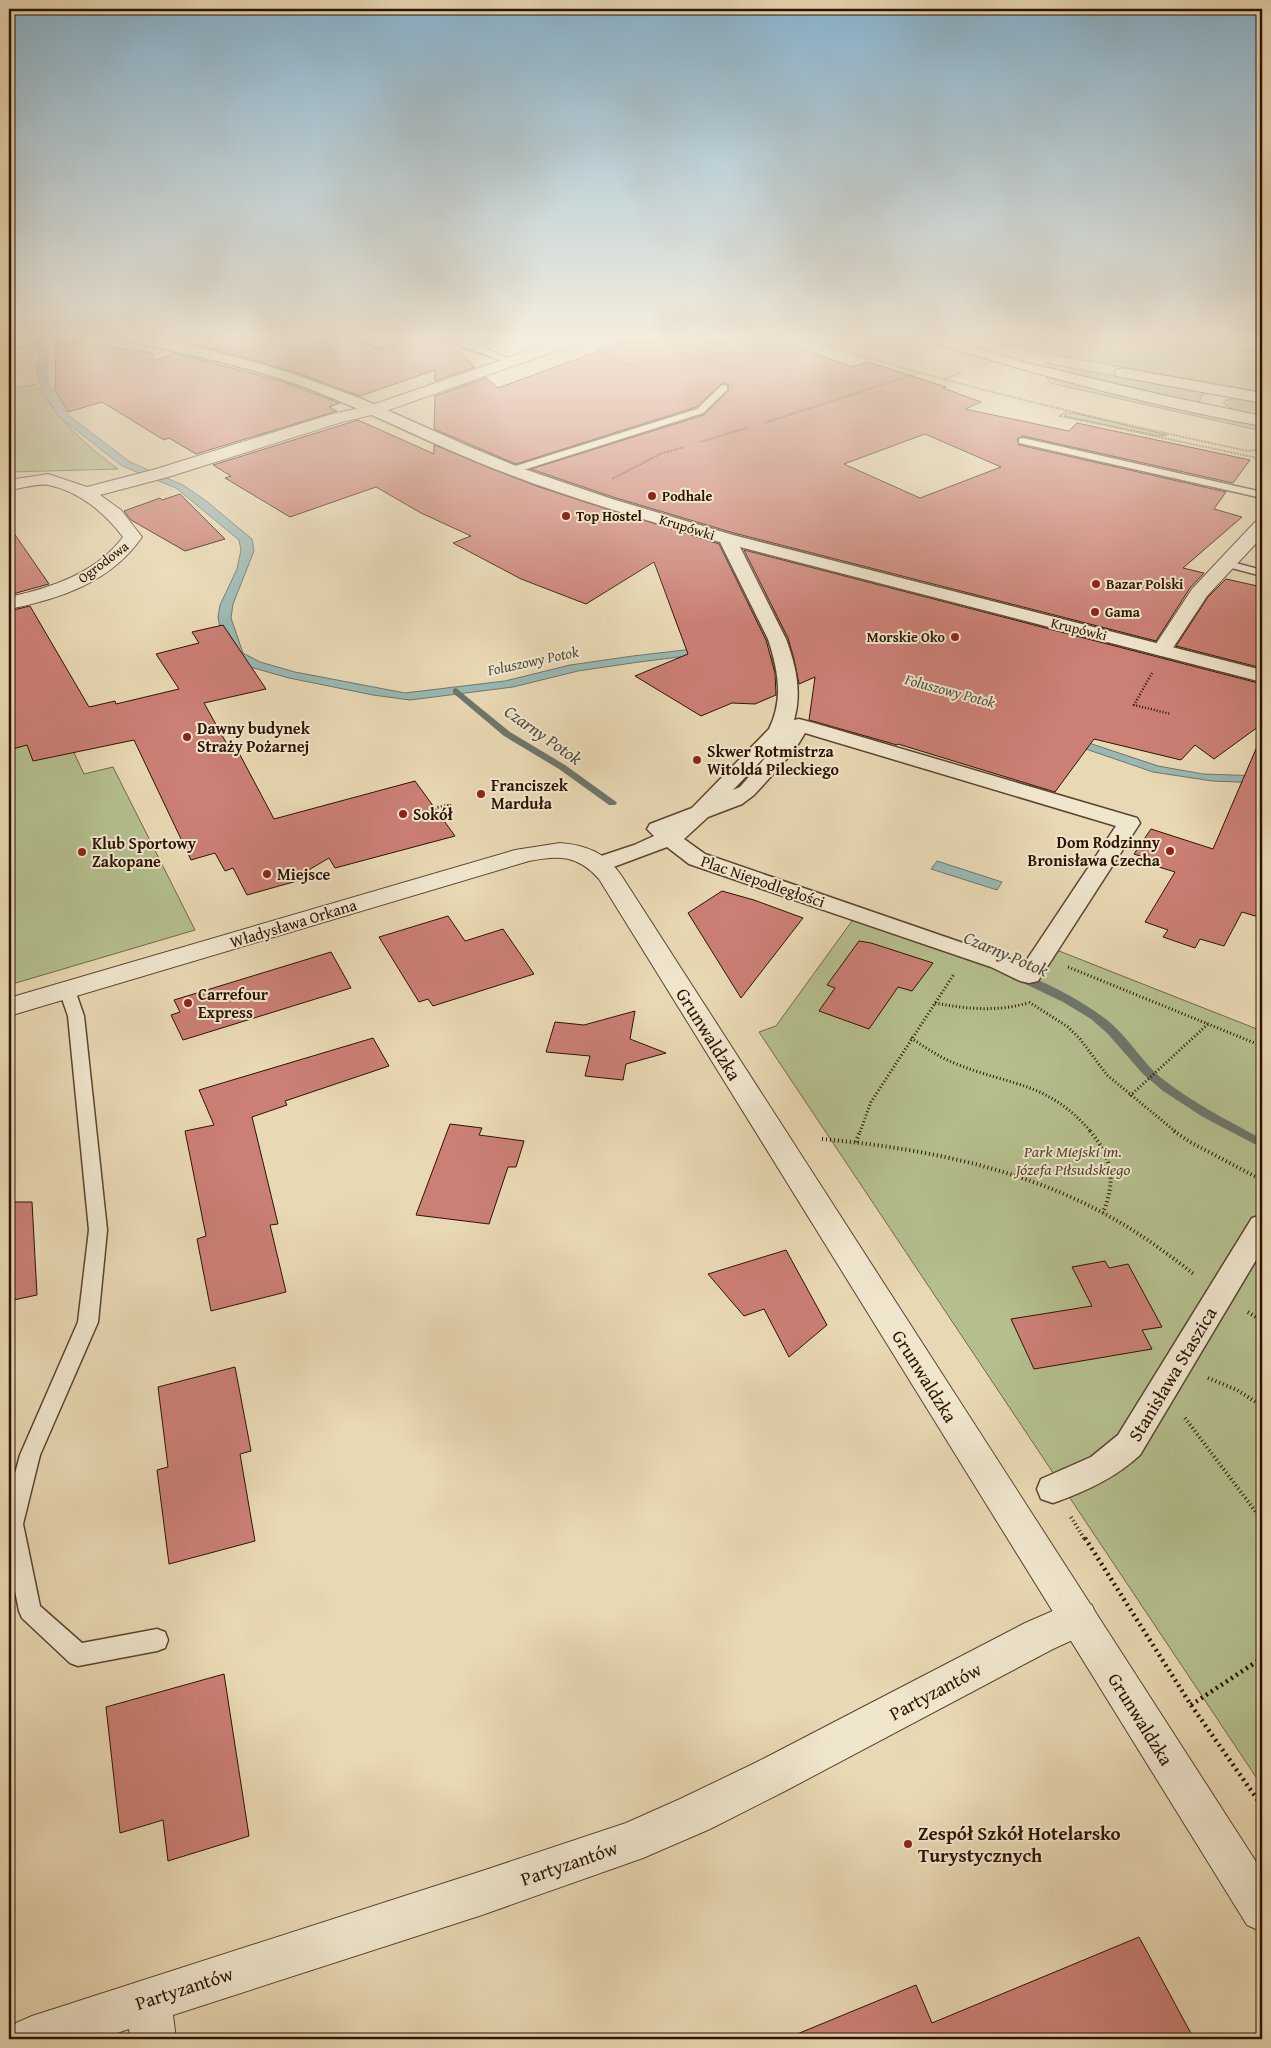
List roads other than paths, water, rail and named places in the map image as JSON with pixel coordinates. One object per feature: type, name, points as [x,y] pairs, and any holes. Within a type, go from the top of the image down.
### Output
[{"type":"street","points":[[9,485],[48,479],[86,492],[162,473],[295,432]]},
{"type":"street","name":"Krupówki","points":[[424,432],[514,470],[584,495],[727,539],[1262,676]]},
{"type":"street","name":"Ogrodowa","points":[[9,603],[66,588],[98,569],[127,547],[133,537],[115,514],[86,492]]},
{"type":"street","points":[[1163,650],[1199,593],[1262,526]]},
{"type":"street","points":[[589,858],[642,850],[669,838],[658,829],[734,799],[747,791],[787,747],[785,734],[789,698],[784,662],[773,630],[727,539]]},
{"type":"street","name":"Plac Niepodległości","points":[[669,838],[697,859],[999,962],[1029,975],[1129,823],[807,727],[798,725],[785,734]]},
{"type":"street","points":[[785,734],[1105,834],[1028,950]]},
{"type":"street","name":"Władysława Orkana","points":[[9,1008],[524,855],[549,850],[589,858]]},
{"type":"street","name":"Grunwaldzka","points":[[589,858],[619,892],[1262,1910]]},
{"type":"street","name":"Stanisława Staszica","points":[[1053,1489],[1092,1474],[1113,1461],[1129,1445],[1262,1226]]},
{"type":"street","name":"Partyzantów","points":[[32,2039],[150,2020],[482,1893],[628,1843],[695,1814],[772,1776],[1039,1636],[1078,1618]]},
{"type":"lane","points":[[514,470],[635,432]]},
{"type":"lane","points":[[1023,441],[1262,495]]},
{"type":"lane","points":[[1228,564],[1262,573]]},
{"type":"lane","points":[[67,990],[76,1016],[98,1230],[88,1322],[30,1455],[12,1524],[30,1610],[78,1655],[157,1640]]},
{"type":"water","points":[[78,432],[90,432],[130,462],[183,485],[205,500],[252,539],[254,551],[233,604],[231,618],[243,653],[260,662],[295,672],[405,693],[505,681],[570,665],[710,647],[756,652],[1050,730],[1158,766],[1203,774],[1262,776],[1262,783],[1212,781],[1153,772],[1042,734],[746,657],[711,653],[578,671],[513,687],[410,700],[373,695],[289,678],[250,667],[220,628],[218,617],[220,605],[237,569],[241,550],[239,540],[176,488],[122,466]]},
{"type":"water","points":[[937,861],[1002,882],[997,890],[931,869]]},
{"type":"waterway","name":"Czarny Potok","points":[[456,691],[507,734],[562,767],[612,803]]},
{"type":"waterway","name":"Czarny Potok","points":[[1017,976],[1067,999],[1095,1016],[1111,1030],[1155,1079],[1207,1114],[1262,1144]]},
{"type":"place","name":"Podhale","points":[[652,496]]},
{"type":"place","name":"Top Hostel","points":[[566,516]]},
{"type":"place","name":"Bazar Polski","points":[[1096,584]]},
{"type":"place","name":"Gama","points":[[1095,612]]},
{"type":"place","name":"Morskie Oko","points":[[955,637]]},
{"type":"place","name":"Dawny budynek Straży Pożarnej","points":[[187,737]]},
{"type":"place","name":"Skwer Rotmistrza Witolda Pileckiego","points":[[697,760]]},
{"type":"place","name":"Franciszek Marduła","points":[[481,794]]},
{"type":"place","name":"Sokół","points":[[403,814]]},
{"type":"place","name":"Dom Rodzinny Bronisława Czecha","points":[[1170,851]]},
{"type":"place","name":"Klub Sportowy Zakopane","points":[[82,852]]},
{"type":"place","name":"Miejsce","points":[[267,874]]},
{"type":"place","name":"Carrefour Express","points":[[188,1003]]},
{"type":"place","name":"Zespół Szkół Hotelarsko Turystycznych","points":[[908,1844]]},
{"type":"water label","name":"Foluszowy Potok","points":[[533,661]]},
{"type":"water label","name":"Foluszowy Potok","points":[[950,691]]},
{"type":"park label","name":"Park Miejski im. Józefa Piłsudskiego","points":[[1073,1160]]}]
